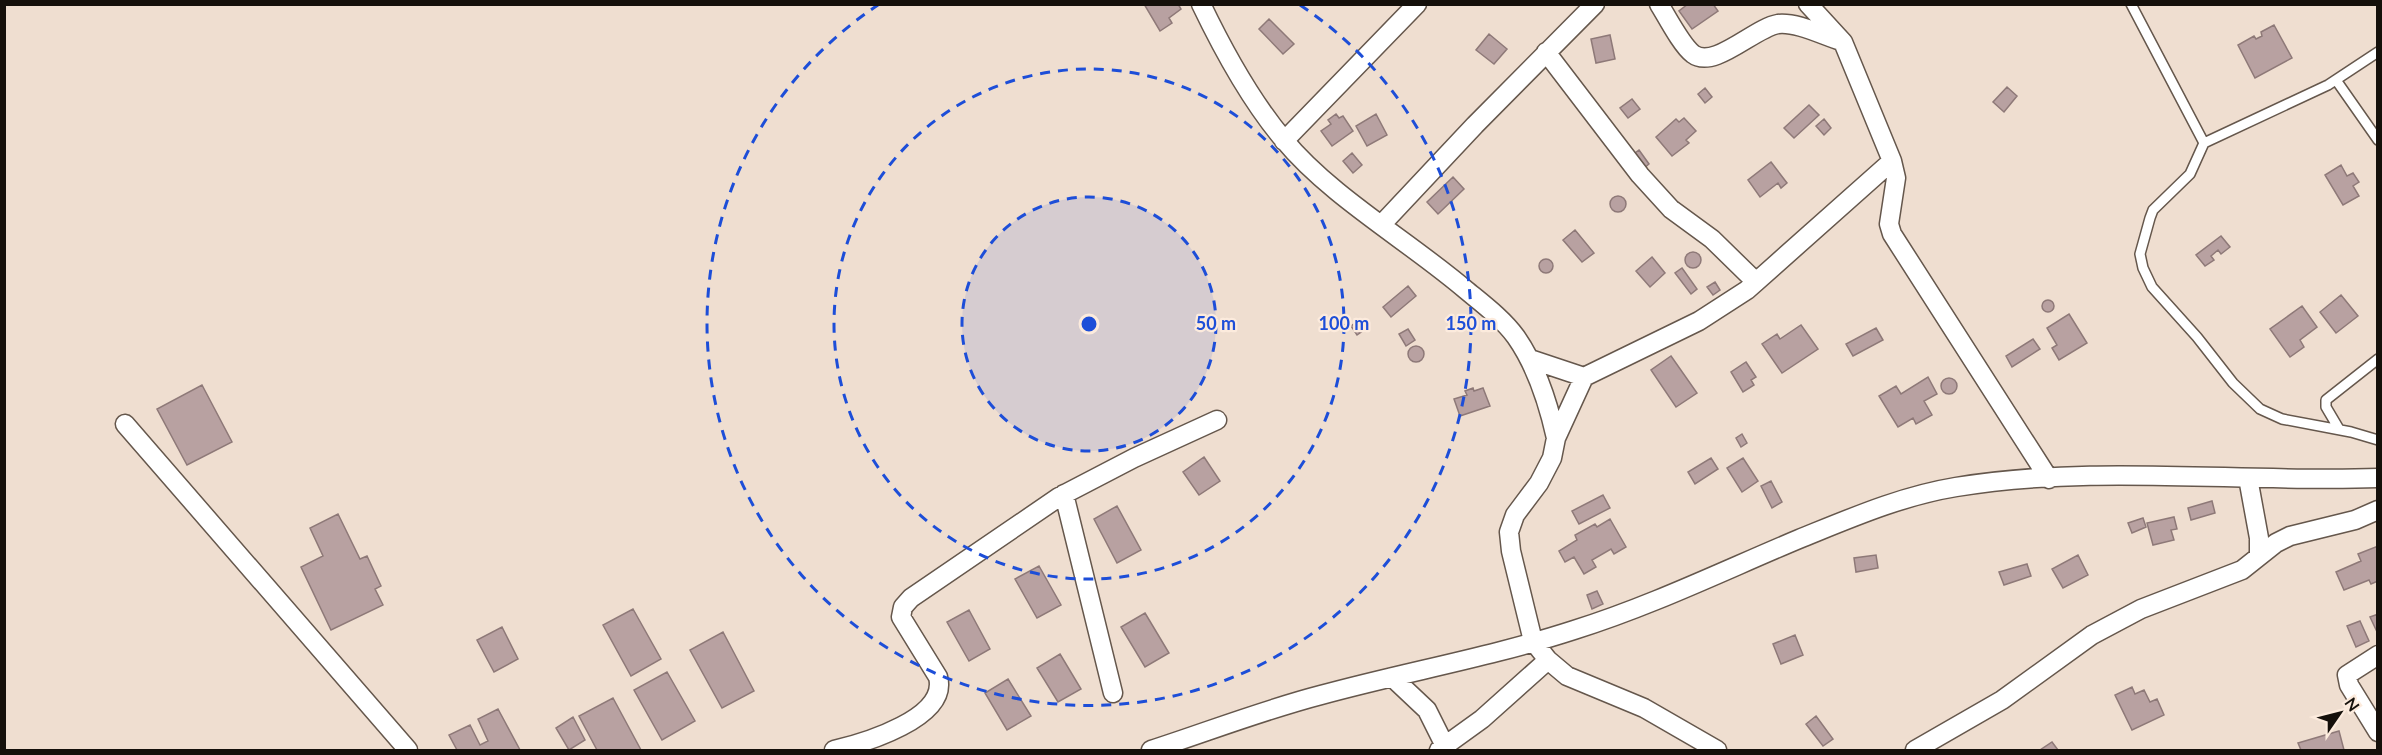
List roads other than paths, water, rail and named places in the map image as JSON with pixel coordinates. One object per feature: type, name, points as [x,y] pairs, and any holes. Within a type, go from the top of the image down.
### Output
[{"type":"street","points":[[1201,4],[1238,76],[1284,141],[1332,186],[1487,308],[1514,335],[1530,359],[1549,406],[1556,438]]},
{"type":"street","points":[[1284,141],[1417,4]]},
{"type":"street","points":[[1382,224],[1546,52],[1595,4]]},
{"type":"street","points":[[1659,4],[1693,54],[1704,59],[1717,56],[1752,35],[1779,24],[1791,25],[1843,42]]},
{"type":"street","points":[[1808,4],[1843,42],[1892,161],[1896,178],[1889,224],[1892,234],[2049,479]]},
{"type":"street","points":[[1546,52],[1640,175],[1677,214],[1712,238],[1756,282]]},
{"type":"street","points":[[1717,750],[1644,708],[1567,676],[1548,660],[1533,641],[1511,551],[1509,532],[1515,515],[1539,483],[1552,458],[1556,438],[1584,377],[1699,321],[1756,282],[1892,161]]},
{"type":"street","points":[[1530,359],[1584,377]]},
{"type":"street","points":[[834,750],[874,740],[895,730],[920,714],[938,696],[941,688],[939,677],[901,617],[903,607],[911,598],[1065,494],[1134,458],[1217,420]]},
{"type":"street","points":[[125,424],[408,750]]},
{"type":"street","points":[[1151,750],[1196,742],[1316,696],[1574,631],[1658,599],[1869,510],[1918,495],[1959,487],[2049,479],[2145,475],[2377,479]]},
{"type":"street","points":[[2248,478],[2259,538],[2259,555]]},
{"type":"street","points":[[1065,494],[1113,693]]},
{"type":"street","points":[[1915,750],[2002,700],[2092,635],[2140,609],[2242,570],[2259,555],[2290,536],[2355,520],[2378,510]]},
{"type":"street","points":[[2378,655],[2347,675],[2349,685],[2378,732]]},
{"type":"street","points":[[1392,677],[1427,710],[1442,748],[1482,719],[1548,660]]},
{"type":"lane","points":[[2131,4],[2204,143]]},
{"type":"lane","points":[[2378,52],[2336,80],[2278,110],[2204,143],[2190,174],[2153,210],[2140,254],[2143,268],[2152,287],[2197,337],[2233,383],[2260,409],[2282,419],[2339,429],[2378,440]]},
{"type":"lane","points":[[2336,80],[2378,140]]},
{"type":"lane","points":[[2339,429],[2326,407],[2326,400],[2378,359]]}]
